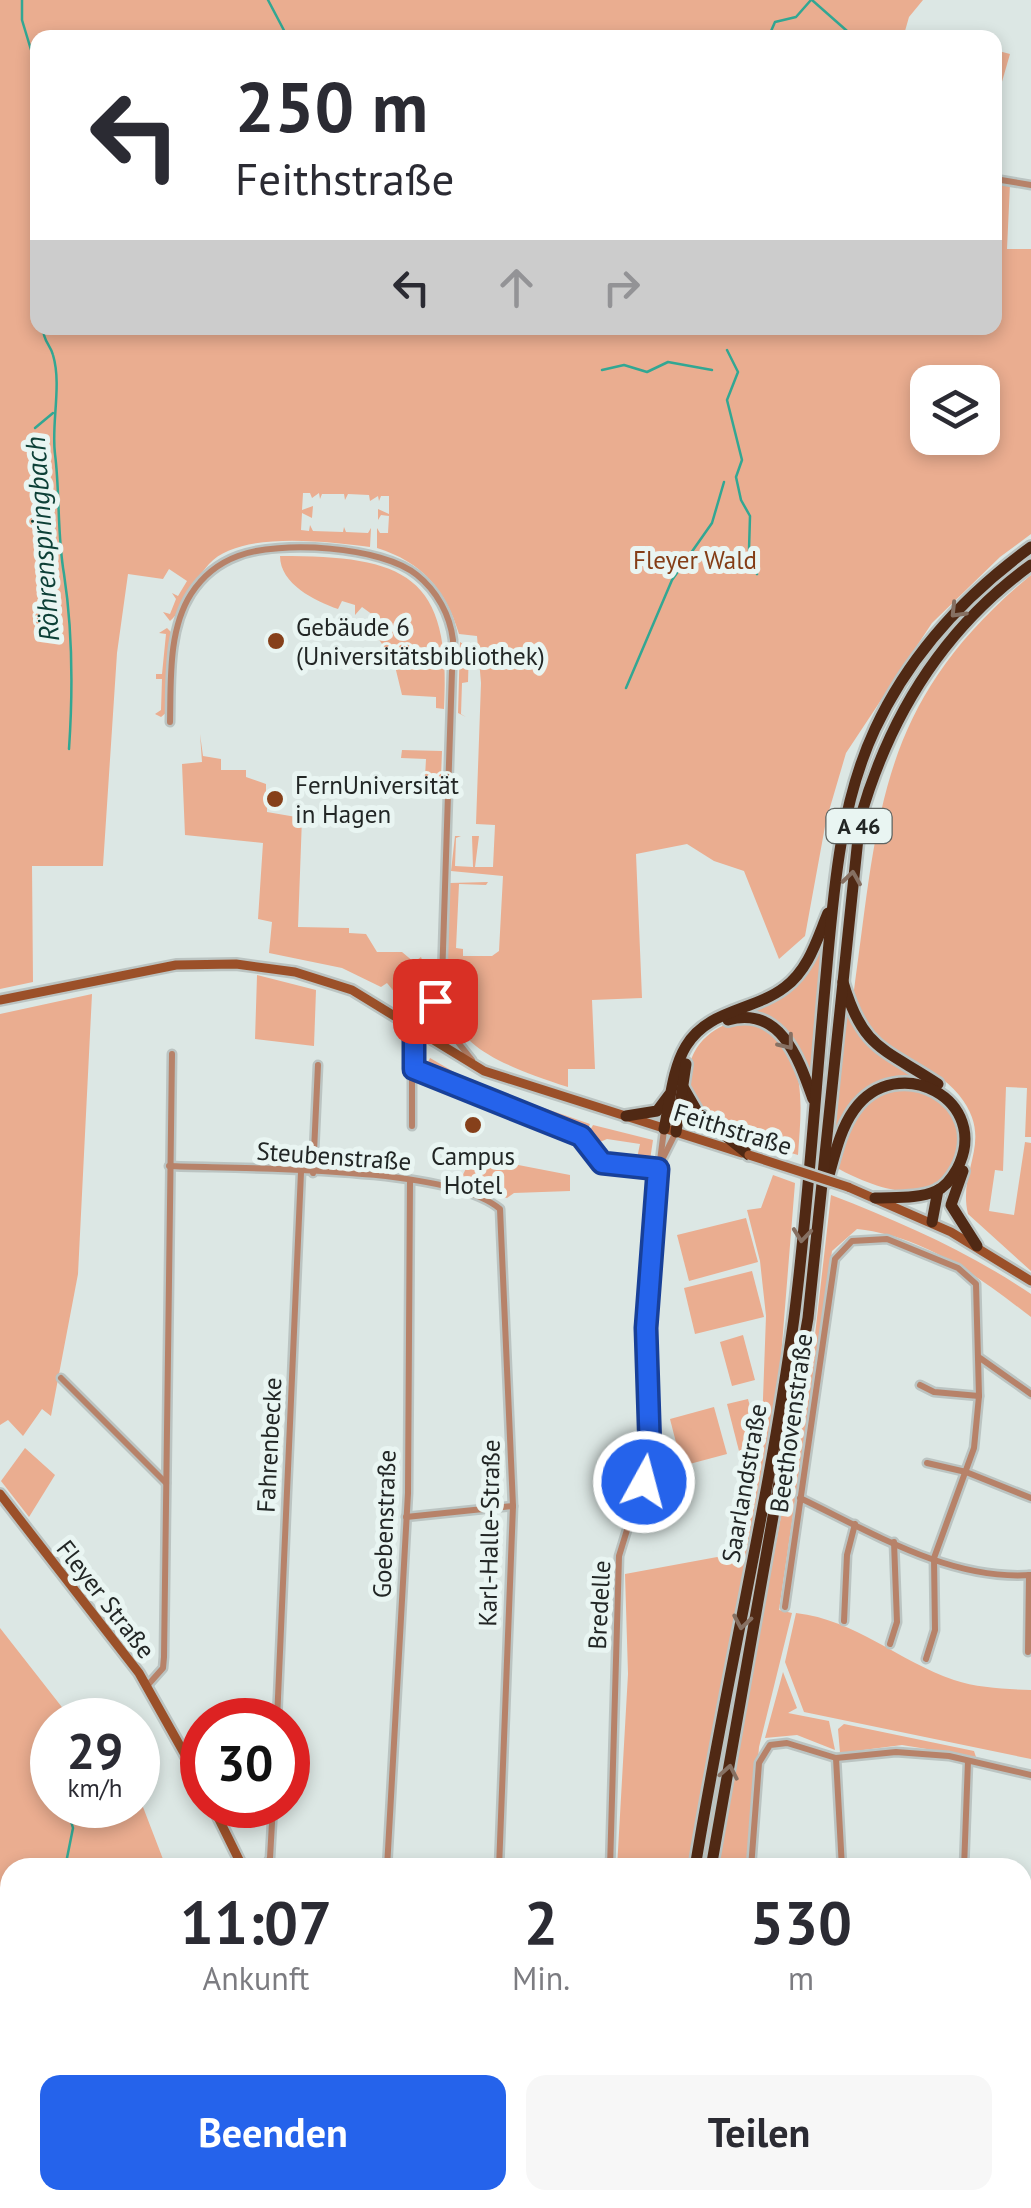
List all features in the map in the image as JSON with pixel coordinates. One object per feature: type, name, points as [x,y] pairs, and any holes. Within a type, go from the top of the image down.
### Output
[{"type":"highway","name":"A 46","points":[[835,895],[848,811],[875,730],[890,701],[935,634],[979,588],[1031,547]]},
{"type":"highway","name":"A 46","points":[[841,975],[860,819],[892,732],[950,639],[1003,585],[1031,565]]},
{"type":"highway","points":[[670,1131],[686,1045],[703,1026],[767,998],[794,979],[808,960],[835,895]]},
{"type":"highway","name":"Saarlandstraße","points":[[697,1858],[780,1423],[835,895]]},
{"type":"highway","points":[[841,975],[857,1025],[872,1043],[942,1086],[961,1106],[970,1145],[950,1205],[932,1222]]},
{"type":"highway","points":[[819,1210],[841,975]]},
{"type":"highway","points":[[626,1116],[656,1112],[679,1087],[690,1054],[706,1031],[746,1017],[773,1027],[790,1043],[814,1103]]},
{"type":"highway","points":[[819,1210],[852,1113],[876,1090],[890,1084],[932,1086],[962,1117],[966,1145],[962,1158],[938,1190],[932,1222]]},
{"type":"highway","points":[[679,1087],[698,1113],[749,1155]]},
{"type":"highway","points":[[875,1198],[938,1190]]},
{"type":"highway","points":[[950,1205],[977,1246]]},
{"type":"highway","name":"Saarlandstraße","points":[[713,1858],[793,1421],[819,1210]]},
{"type":"main road","name":"Feithstraße","points":[[0,1000],[158,968],[236,964],[333,982],[480,1069],[532,1090],[848,1187],[932,1222],[1031,1281]]},
{"type":"main road","name":"Fleyer Straße","points":[[0,1494],[147,1686],[180,1746]]},
{"type":"main road","points":[[224,1828],[239,1858]]},
{"type":"street","points":[[1002,181],[1031,185]]},
{"type":"street","points":[[170,722],[174,650],[182,611],[208,574],[235,556],[274,550],[372,554],[403,566],[428,586],[446,613],[454,640],[440,990],[445,1025],[480,1069]]},
{"type":"street","points":[[412,1126],[412,1044],[440,990]]},
{"type":"street","points":[[147,1686],[163,1668],[172,1054]]},
{"type":"street","points":[[313,1173],[318,1065]]},
{"type":"street","points":[[414,1069],[581,1136],[599,1160],[610,1166],[658,1169]]},
{"type":"street","name":"Bredelle","points":[[610,1858],[620,1556],[650,1452],[646,1328],[658,1169],[670,1131]]},
{"type":"street","name":"Steubenstraße","points":[[169,1166],[410,1182],[492,1202]]},
{"type":"street","name":"Fahrenbecke","points":[[277,1698],[301,1172]]},
{"type":"street","name":"Goebenstraße","points":[[389,1858],[406,1517],[410,1182]]},
{"type":"street","name":"Karl-Halle-Straße","points":[[492,1202],[502,1215],[514,1506],[499,1858]]},
{"type":"street","name":"Beethovenstraße","points":[[785,1607],[835,1259],[852,1241],[886,1239],[968,1275],[979,1298],[980,1358]]},
{"type":"street","points":[[980,1358],[1031,1394]]},
{"type":"street","points":[[926,1658],[935,1630],[934,1558],[974,1448],[980,1358]]},
{"type":"street","points":[[61,1378],[167,1484]]},
{"type":"street","points":[[920,1385],[934,1392],[979,1396]]},
{"type":"street","points":[[927,1462],[966,1472],[1031,1498]]},
{"type":"street","points":[[800,1498],[934,1558],[993,1575],[1030,1575],[1028,1652]]},
{"type":"street","points":[[406,1517],[514,1506]]},
{"type":"street","points":[[844,1621],[854,1524]]},
{"type":"street","points":[[890,1644],[896,1622],[894,1542]]},
{"type":"street","points":[[752,1858],[760,1763],[765,1750],[787,1742],[836,1758],[896,1752],[968,1761],[1031,1775]]},
{"type":"street","points":[[836,1758],[841,1858]]},
{"type":"street","points":[[964,1858],[968,1761]]},
{"type":"street","points":[[270,1858],[272,1828]]},
{"type":"green space","name":"Fleyer Wald","points":[[0,0],[923,0],[909,17],[905,30],[30,30],[30,335],[1002,335],[1002,182],[1010,184],[1007,249],[1031,249],[1031,534],[1000,557],[932,623],[846,753],[826,821],[805,936],[779,959],[744,871],[714,861],[687,844],[636,854],[642,998],[592,1000],[595,1069],[568,1069],[568,1087],[489,1055],[467,1038],[454,1018],[448,995],[450,883],[488,882],[459,884],[456,948],[463,949],[463,956],[492,956],[499,951],[503,876],[451,871],[455,836],[461,836],[456,838],[455,866],[473,867],[472,836],[479,836],[475,867],[493,867],[495,825],[476,824],[481,683],[477,636],[459,634],[439,591],[419,570],[377,548],[377,528],[380,533],[388,533],[389,516],[381,515],[378,520],[378,509],[389,514],[389,496],[370,501],[369,495],[348,494],[345,500],[344,494],[322,494],[320,499],[319,493],[312,498],[310,493],[303,493],[302,510],[313,506],[312,518],[302,513],[301,530],[309,531],[310,525],[313,531],[343,532],[344,527],[346,532],[368,533],[371,528],[370,547],[286,541],[241,546],[209,564],[170,621],[163,612],[170,614],[176,599],[172,593],[178,596],[187,581],[169,569],[163,579],[128,574],[117,653],[103,866],[32,866],[33,982],[0,989]]},
{"type":"green space","points":[[1002,52],[1010,54],[1002,82]]},
{"type":"green space","points":[[280,556],[359,561],[389,569],[412,582],[429,601],[439,628],[444,709],[436,708],[436,697],[402,695],[394,662],[378,638],[385,631],[378,622],[368,625],[373,615],[362,607],[355,615],[355,605],[342,601],[338,609],[310,596],[286,575]]},
{"type":"green space","points":[[1031,575],[1031,1137],[1025,1137],[1027,1088],[1006,1087],[1003,1171],[995,1170],[989,1211],[1014,1215],[1025,1142],[1031,1143],[1031,1271],[968,1214],[967,1183],[975,1141],[970,1111],[945,1082],[868,1027],[858,1010],[854,990],[881,812],[895,762],[915,714],[943,668],[981,622]]},
{"type":"green space","points":[[167,628],[172,633],[167,712],[161,717],[155,714],[161,710],[162,679],[156,679],[156,674],[162,674],[166,634],[159,633]]},
{"type":"green space","points":[[460,642],[469,648],[468,682],[462,683],[461,714],[466,717],[458,713]]},
{"type":"green space","points":[[200,734],[203,756],[221,759],[221,770],[246,770],[246,777],[266,784],[266,795],[286,796],[286,800],[267,799],[267,812],[302,818],[298,927],[349,928],[349,933],[366,934],[377,952],[402,952],[414,962],[421,957],[428,976],[414,995],[400,999],[387,983],[381,987],[342,968],[269,953],[272,922],[258,919],[263,843],[185,835],[182,764],[202,762]]},
{"type":"green space","points":[[402,750],[442,751],[441,777],[425,777],[426,759],[401,758]]},
{"type":"green space","points":[[823,936],[811,1081],[801,1055],[788,1037],[746,1012],[798,984]]},
{"type":"green space","points":[[257,975],[316,990],[314,1046],[255,1039]]},
{"type":"green space","points":[[92,994],[78,1274],[51,1416],[42,1409],[23,1436],[8,1420],[0,1425],[0,1014]]},
{"type":"green space","points":[[843,1001],[864,1042],[913,1075],[880,1085],[858,1098],[842,1119],[829,1153]]},
{"type":"green space","points":[[742,1021],[764,1029],[791,1056],[800,1092],[798,1155],[724,1130],[694,1100],[689,1085],[693,1056],[712,1032]]},
{"type":"green space","points":[[430,1058],[473,1083],[475,1091],[425,1068]]},
{"type":"green space","points":[[481,1086],[590,1124],[586,1133],[478,1093]]},
{"type":"green space","points":[[919,1086],[956,1112],[960,1153],[949,1175],[936,1186],[904,1191],[869,1183],[837,1168],[847,1134],[862,1110],[885,1094]]},
{"type":"green space","points":[[593,1125],[653,1140],[650,1160],[636,1163],[640,1144],[607,1139],[595,1144],[588,1134]]},
{"type":"green space","points":[[472,1156],[570,1175],[570,1191],[514,1193],[507,1198],[458,1185]]},
{"type":"green space","points":[[773,1175],[795,1183],[779,1382],[751,1557],[691,1858],[618,1858],[628,1674],[625,1574],[728,1555],[755,1499],[761,1453],[766,1316],[760,1261],[747,1210],[761,1208]]},
{"type":"green space","points":[[831,1195],[934,1239],[1031,1294],[1031,1317],[950,1261],[882,1233],[857,1229],[832,1251],[779,1610],[792,1613],[759,1747],[750,1858],[717,1858],[815,1335]]},
{"type":"green space","points":[[746,1218],[758,1262],[689,1281],[677,1235]]},
{"type":"green space","points":[[752,1271],[764,1317],[695,1334],[684,1288]]},
{"type":"green space","points":[[743,1335],[755,1380],[732,1386],[720,1342]]},
{"type":"green space","points":[[748,1399],[760,1445],[739,1451],[727,1404]]},
{"type":"green space","points":[[714,1407],[727,1454],[682,1466],[670,1419]]},
{"type":"green space","points":[[25,1448],[55,1475],[29,1517],[1,1481]]},
{"type":"green space","points":[[796,1613],[858,1632],[954,1680],[1031,1690],[1031,1759],[804,1712],[785,1662]]},
{"type":"green space","points":[[0,1628],[55,1698],[30,1698],[30,1828],[151,1828],[163,1858],[0,1858]]},
{"type":"green space","points":[[739,1667],[706,1858],[701,1858]]},
{"type":"green space","points":[[783,1672],[797,1708],[788,1713],[829,1721],[835,1750],[797,1735],[765,1738]]},
{"type":"green space","points":[[844,1724],[974,1751],[976,1757],[902,1745],[840,1753],[838,1729]]},
{"type":"waterway","name":"Röhrenspringbach","points":[[22,0],[22,20],[30,46]]},
{"type":"waterway","points":[[268,0],[284,30]]},
{"type":"waterway","points":[[772,30],[775,22],[796,17],[811,0]]},
{"type":"waterway","points":[[812,0],[846,30]]},
{"type":"waterway","name":"Röhrenspringbach","points":[[44,335],[53,355],[57,379],[54,442],[69,618],[69,749]]},
{"type":"waterway","points":[[727,350],[738,372],[727,400],[742,460],[736,477],[741,500],[750,516],[749,550],[757,574]]},
{"type":"waterway","points":[[602,370],[624,365],[647,372],[668,362],[712,370]]},
{"type":"waterway","points":[[35,428],[53,413]]},
{"type":"waterway","points":[[626,688],[672,580],[712,523],[724,482]]},
{"type":"waterway","points":[[67,1858],[73,1828]]},
{"type":"place","name":"Gebäude 6 (Universitätsbibliothek)","points":[[276,641]]},
{"type":"place","name":"FernUniversität in Hagen","points":[[275,799]]},
{"type":"place","name":"Campus Hotel","points":[[473,1125]]},
{"type":"route","points":[[435,1001],[414,1036],[414,1069],[585,1138],[602,1163],[658,1169],[646,1328],[650,1452],[644,1482]]}]
